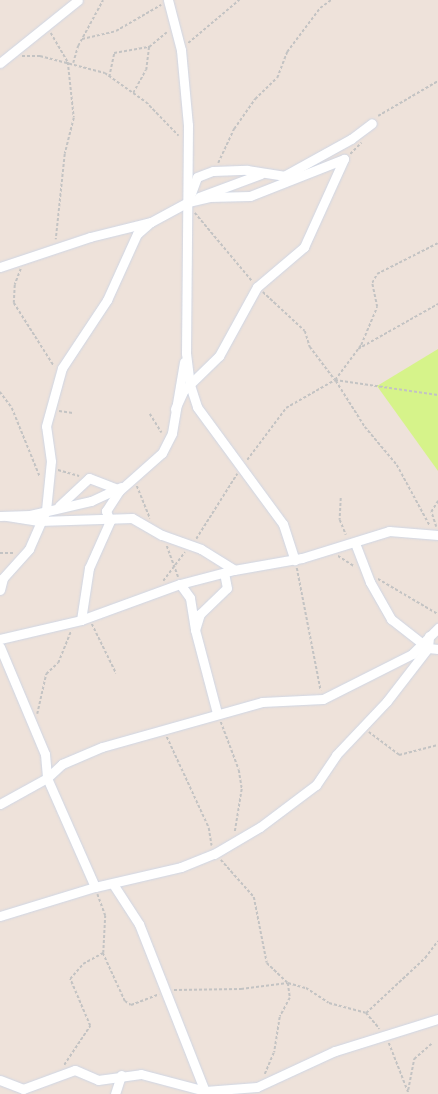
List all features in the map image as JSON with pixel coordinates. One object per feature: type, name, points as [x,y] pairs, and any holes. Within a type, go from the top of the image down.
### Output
[{"type":"street","points":[[0,63],[46,22],[78,0]]},
{"type":"street","points":[[168,0],[181,50],[188,125],[189,201],[186,353],[190,384],[198,407],[283,524],[295,560]]},
{"type":"street","points":[[189,201],[197,177],[213,171],[284,176],[351,139],[372,122]]},
{"type":"street","points":[[189,201],[250,196],[344,159]]},
{"type":"street","points":[[175,409],[190,384],[219,356],[257,287],[304,247],[344,159]]},
{"type":"street","points":[[0,590],[4,578],[25,555],[46,510],[51,461],[46,440],[49,412],[59,379],[81,336],[107,300],[137,234],[151,222],[210,190],[240,184],[261,174]]},
{"type":"street","points":[[0,267],[54,248],[151,222]]},
{"type":"street","points":[[3,516],[30,515],[59,506],[91,502],[121,488],[162,453],[166,444],[175,409],[186,353]]},
{"type":"street","points":[[59,506],[89,478],[121,488]]},
{"type":"street","points":[[85,619],[89,568],[110,520],[106,511],[121,488]]},
{"type":"street","points":[[3,516],[42,521],[102,517],[110,520],[132,518],[162,535],[200,549],[234,570]]},
{"type":"street","points":[[0,639],[85,619],[180,584],[234,570],[295,560],[389,531],[438,535]]},
{"type":"street","points":[[352,543],[366,573],[391,619],[438,650]]},
{"type":"street","points":[[195,630],[200,614],[227,588],[224,573]]},
{"type":"street","points":[[180,584],[190,598],[195,630],[217,713]]},
{"type":"street","points":[[0,916],[95,887],[181,868],[214,854],[234,840],[260,827],[316,785],[361,726],[387,701],[438,628]]},
{"type":"street","points":[[0,804],[47,778],[62,764],[102,747],[164,731],[217,713],[262,702],[323,699],[412,654],[427,642]]},
{"type":"street","points":[[0,647],[45,754],[47,778],[95,887]]},
{"type":"street","points":[[113,884],[140,924],[206,1093]]},
{"type":"street","points":[[0,1080],[24,1089],[58,1075],[75,1070],[98,1080],[120,1075],[141,1074],[206,1093],[257,1087],[335,1052],[438,1019]]},
{"type":"street","points":[[115,1094],[120,1075]]},
{"type":"path","points":[[73,63],[82,39],[103,0]]},
{"type":"path","points":[[82,39],[116,31],[168,0]]},
{"type":"path","points":[[181,50],[239,0]]},
{"type":"path","points":[[213,171],[234,129],[268,84],[276,78],[287,52],[320,8],[331,0]]},
{"type":"path","points":[[46,22],[68,62],[74,118],[64,154],[54,248]]},
{"type":"path","points":[[109,77],[114,53],[149,47],[175,26]]},
{"type":"path","points":[[133,93],[146,70],[149,47]]},
{"type":"path","points":[[8,56],[40,56],[73,63],[109,77],[133,93],[172,126],[180,138]]},
{"type":"path","points":[[372,122],[384,109],[438,81]]},
{"type":"path","points":[[344,159],[362,140]]},
{"type":"path","points":[[189,201],[257,287],[305,330],[310,347],[335,380],[365,427],[397,465],[423,517],[438,535]]},
{"type":"path","points":[[438,243],[377,274],[372,283],[377,307],[358,349],[438,304]]},
{"type":"path","points":[[31,255],[15,285],[14,303],[48,355],[59,379]]},
{"type":"path","points":[[335,380],[438,395]]},
{"type":"path","points":[[0,392],[12,408],[42,482]]},
{"type":"path","points":[[49,412],[73,413]]},
{"type":"path","points":[[150,414],[166,444]]},
{"type":"path","points":[[51,461],[56,470],[89,478]]},
{"type":"path","points":[[341,498],[340,520],[352,543]]},
{"type":"path","points":[[438,501],[432,512],[438,535]]},
{"type":"path","points":[[328,550],[438,614]]},
{"type":"path","points":[[0,553],[25,555]]},
{"type":"path","points":[[295,560],[312,629],[323,699]]},
{"type":"path","points":[[33,727],[46,674],[58,663],[66,638],[85,619],[116,673]]},
{"type":"path","points":[[217,713],[239,770],[242,789],[234,840]]},
{"type":"path","points":[[361,726],[399,754],[438,745]]},
{"type":"path","points":[[164,731],[209,828],[214,854],[239,876],[254,897],[267,963],[288,983],[290,998],[280,1017],[270,1066],[257,1087]]},
{"type":"path","points":[[95,887],[105,916],[103,953],[112,980],[131,1005],[167,991],[241,989],[288,983],[306,988],[329,1003],[366,1013],[387,1036],[408,1093]]},
{"type":"path","points":[[366,1013],[425,958],[438,941]]},
{"type":"path","points":[[58,1075],[90,1026],[70,979],[83,964],[103,953]]},
{"type":"path","points":[[408,1093],[414,1059],[432,1044]]},
{"type":"green space","points":[[438,349],[438,471],[377,386]]}]
